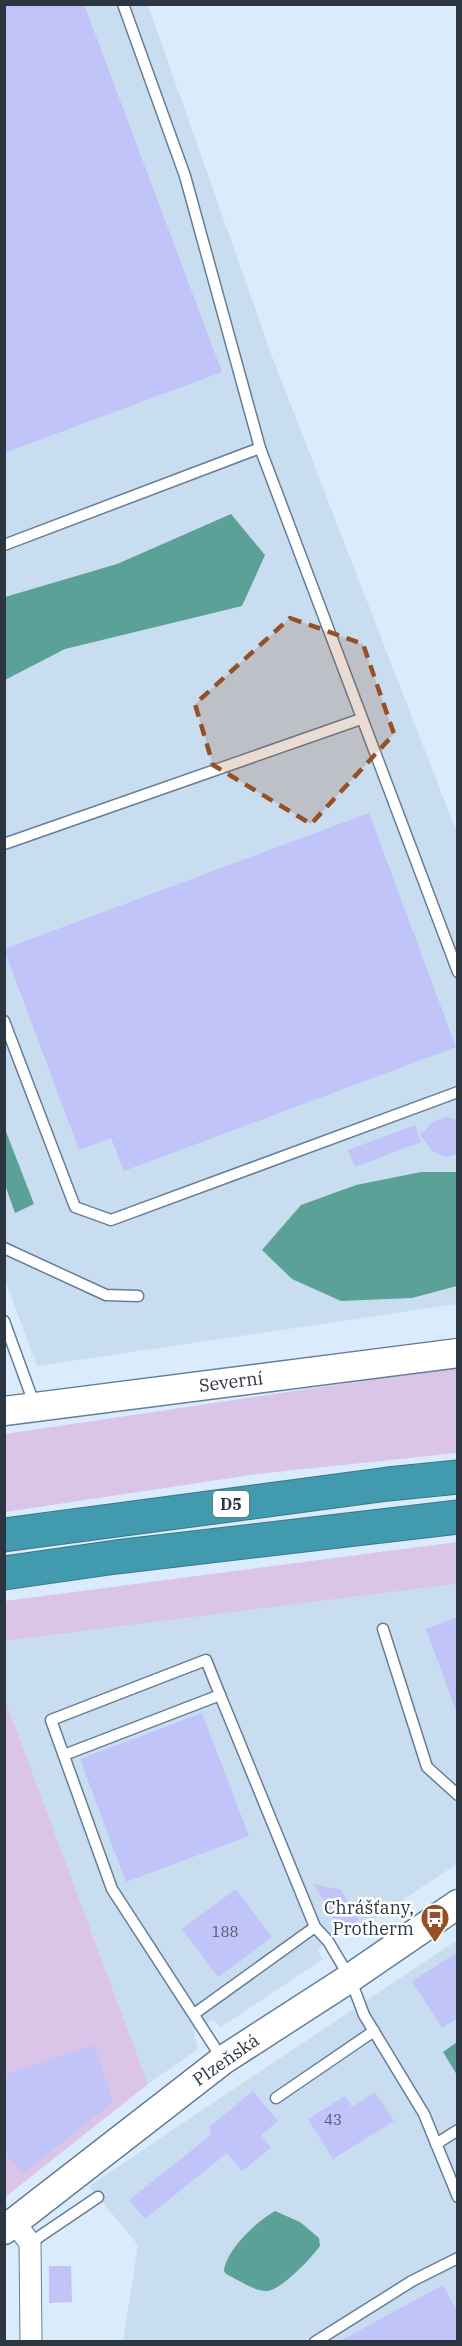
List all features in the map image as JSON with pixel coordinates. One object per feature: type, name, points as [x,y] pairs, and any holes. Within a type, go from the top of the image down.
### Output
[{"type":"highway","name":"D5","points":[[4,1535],[388,1484],[458,1478]]},
{"type":"highway","name":"D5","points":[[4,1573],[116,1557],[458,1517]]},
{"type":"main road","name":"Severní","points":[[4,1411],[458,1353]]},
{"type":"main road","name":"Plzeňská","points":[[16,2232],[223,2060],[350,1978],[458,1904]]},
{"type":"street","points":[[16,2232],[31,2342]]},
{"type":"lane","points":[[123,4],[185,176],[260,448],[458,972]]},
{"type":"lane","points":[[4,544],[260,448]]},
{"type":"lane","points":[[4,844],[361,719]]},
{"type":"lane","points":[[4,1021],[75,1207],[111,1220],[458,1092]]},
{"type":"lane","points":[[4,1248],[106,1295],[138,1296]]},
{"type":"lane","points":[[4,1321],[36,1406]]},
{"type":"lane","points":[[383,1629],[427,1767],[458,1795]]},
{"type":"lane","points":[[223,2060],[112,1889],[51,1720],[206,1660],[315,1927],[328,1941],[350,1978],[364,2015],[424,2114],[458,2197]]},
{"type":"lane","points":[[64,1755],[220,1695]]},
{"type":"lane","points":[[194,2014],[315,1927]]},
{"type":"lane","points":[[276,2098],[374,2031]]},
{"type":"lane","points":[[436,2144],[458,2130]]},
{"type":"lane","points":[[16,2232],[98,2197]]},
{"type":"lane","points":[[315,2342],[412,2281],[458,2258]]},
{"type":"highlighted area","points":[[290,618],[363,644],[394,734],[311,824],[213,765],[195,704]]},
{"type":"shaded area","points":[[5,5],[148,5],[273,359],[457,833],[457,1304],[37,1366],[5,1280]]},
{"type":"shaded area","points":[[231,514],[265,555],[242,606],[65,649],[5,680],[5,597],[117,564]]},
{"type":"shaded area","points":[[5,1129],[34,1204],[15,1213],[5,1185]]},
{"type":"shaded area","points":[[421,1172],[457,1172],[457,1286],[412,1298],[341,1301],[292,1279],[262,1250],[301,1205],[356,1185]]},
{"type":"shaded area","points":[[457,1367],[457,1453],[257,1474],[5,1512],[5,1434]]},
{"type":"shaded area","points":[[457,1542],[457,1584],[5,1641],[5,1601]]},
{"type":"shaded area","points":[[457,1584],[457,1864],[350,1935],[341,1931],[317,1950],[323,1959],[221,2027],[212,2020],[194,2031],[198,2049],[148,2084],[5,1699],[5,1641]]},
{"type":"shaded area","points":[[5,1699],[148,2084],[4,2198]]},
{"type":"shaded area","points":[[457,1940],[457,2341],[123,2341],[138,2245],[89,2186]]},
{"type":"shaded area","points":[[457,2042],[457,2075],[443,2052]]},
{"type":"shaded area","points":[[275,2211],[300,2222],[319,2238],[320,2246],[303,2266],[280,2286],[266,2291],[256,2289],[224,2271],[236,2245]]},
{"type":"building","points":[[4,4],[84,4],[222,372],[4,453]]},
{"type":"building","points":[[369,813],[456,1047],[124,1171],[111,1138],[79,1150],[4,949]]},
{"type":"building","points":[[446,1117],[458,1120],[458,1154],[445,1157],[432,1151],[420,1135],[434,1121]]},
{"type":"building","points":[[415,1125],[421,1142],[355,1167],[348,1150]]},
{"type":"building","points":[[458,1617],[458,1710],[456,1711],[426,1629]]},
{"type":"building","points":[[202,1713],[249,1836],[126,1882],[80,1759]]},
{"type":"building","points":[[314,1884],[341,1890],[359,1920],[341,1931]]},
{"type":"building","points":[[236,1889],[272,1937],[218,1977],[182,1929]]},
{"type":"building","points":[[458,1952],[458,2018],[442,2028],[412,1981]]},
{"type":"building","points":[[94,2045],[113,2102],[23,2174],[4,2151],[4,2075]]},
{"type":"building","points":[[253,2091],[278,2121],[261,2135],[271,2148],[242,2171],[227,2153],[145,2219],[129,2200],[212,2134],[209,2127]]},
{"type":"building","points":[[375,2092],[394,2121],[333,2159],[308,2119],[345,2096],[352,2107]]},
{"type":"building","points":[[49,2266],[71,2266],[72,2302],[49,2303]]},
{"type":"building","points":[[443,2285],[458,2313],[458,2342],[338,2342]]},
{"type":"place","name":"Chrášťany, Protherm","points":[[435,1944]]}]
